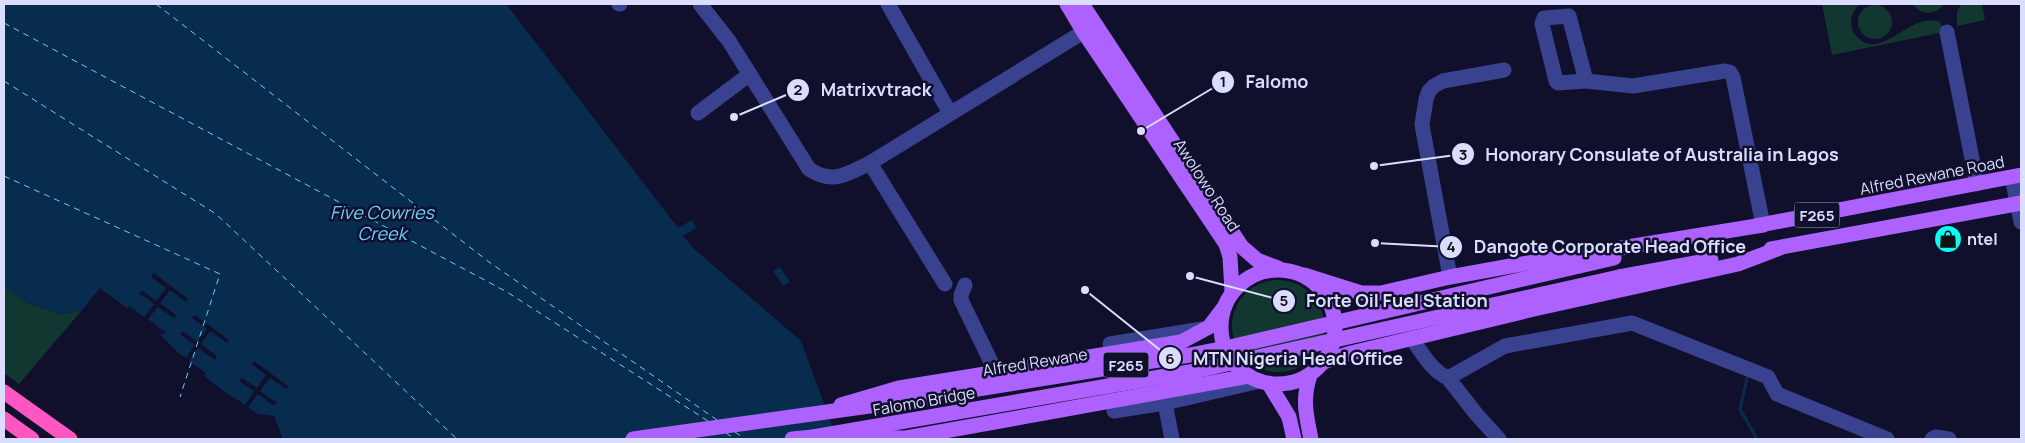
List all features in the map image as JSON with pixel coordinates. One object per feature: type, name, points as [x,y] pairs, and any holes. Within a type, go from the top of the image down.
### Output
[{"type":"highway","points":[[4,392],[70,439]]},
{"type":"highway","points":[[4,419],[32,439]]},
{"type":"main road","name":"Awolowo Road","points":[[1067,4],[1089,28],[1242,247],[1257,260],[1279,269]]},
{"type":"main road","name":"Awolowo Road","points":[[1082,4],[1089,28],[1226,244],[1230,257],[1232,291]]},
{"type":"main road","name":"Alfred Rewane Road","points":[[1614,258],[1764,224],[2017,176]]},
{"type":"main road","name":"F265","points":[[1780,248],[2019,204]]},
{"type":"main road","points":[[811,414],[899,388],[1181,342],[1209,328],[1225,306],[1232,291],[1245,279],[1261,271],[1292,270],[1361,293],[1380,293],[1450,277],[1764,224]]},
{"type":"main road","points":[[1324,362],[1347,354],[1534,309],[1738,264],[1780,248]]},
{"type":"main road","name":"Falomo Bridge","points":[[792,439],[813,437],[1195,371],[1619,277],[1780,248]]},
{"type":"main road","name":"Alfred Rewane","points":[[633,439],[811,414],[1230,347],[1614,258]]},
{"type":"main road","points":[[813,437],[906,438],[1190,386],[1259,380],[1291,383],[1310,375],[1324,362],[1332,347],[1336,330],[1335,314],[1328,298],[1318,285],[1304,275]]},
{"type":"main road","points":[[1225,306],[1221,323],[1222,339],[1227,353],[1237,366],[1259,380],[1281,401],[1289,416],[1294,439]]},
{"type":"main road","points":[[1310,375],[1304,406],[1311,439]]},
{"type":"street","points":[[700,4],[729,41],[809,169],[825,178],[838,177],[870,162],[1089,28]]},
{"type":"street","points":[[888,4],[950,113]]},
{"type":"street","points":[[1586,81],[1569,16],[1544,18],[1542,24],[1556,81],[1562,83],[1586,81],[1633,86],[1725,71],[1730,72],[1733,77],[1764,224]]},
{"type":"street","points":[[1947,32],[1977,184]]},
{"type":"street","points":[[1450,277],[1422,125],[1426,99],[1434,86],[1444,81],[1504,70]]},
{"type":"street","points":[[698,113],[750,74]]},
{"type":"street","points":[[870,162],[945,284]]},
{"type":"street","points":[[2017,176],[2021,222]]},
{"type":"street","points":[[965,285],[961,300],[991,362]]},
{"type":"street","points":[[1448,378],[1505,346],[1632,323],[1768,378],[1777,394],[1887,439]]},
{"type":"street","points":[[1110,344],[1209,328]]},
{"type":"street","points":[[1412,339],[1433,368],[1448,378],[1499,439]]},
{"type":"street","points":[[1114,411],[1165,403],[1259,380]]},
{"type":"street","points":[[1165,403],[1172,439]]},
{"type":"street","points":[[1932,439],[1936,437],[1948,439]]},
{"type":"green space","points":[[1822,4],[1860,4],[1853,13],[1851,25],[1856,36],[1866,43],[1881,43],[1913,25],[1926,21],[1940,22],[1944,32],[1832,55]]},
{"type":"green space","points":[[1913,4],[1944,4],[1937,10],[1928,13],[1920,11]]},
{"type":"green space","points":[[1961,4],[1982,4],[1985,20],[1957,26],[1957,11]]},
{"type":"green space","points":[[1875,5],[1882,6],[1887,10],[1891,15],[1891,29],[1887,34],[1882,38],[1875,39],[1868,38],[1863,34],[1859,29],[1858,22],[1859,15],[1863,10],[1868,6]]},
{"type":"green space","points":[[1278,280],[1296,283],[1311,293],[1321,308],[1324,326],[1321,344],[1311,359],[1296,369],[1278,372],[1260,369],[1245,359],[1235,344],[1232,326],[1235,308],[1245,293],[1260,283]]},
{"type":"green space","points":[[4,287],[28,303],[61,314],[82,310],[19,384],[4,373]]},
{"type":"water","name":"Five Cowries Creek","points":[[4,4],[506,4],[678,228],[692,220],[696,228],[683,236],[693,248],[801,341],[837,439],[283,439],[274,416],[252,413],[189,364],[152,326],[100,288],[82,310],[61,314],[28,303],[4,287]]},
{"type":"water","points":[[780,267],[790,282],[783,286],[773,271]]},
{"type":"pier","points":[[154,273],[188,299],[186,302],[170,290],[160,303],[176,315],[174,318],[158,307],[148,319],[165,332],[163,335],[127,310],[129,306],[144,317],[154,304],[139,293],[142,290],[156,301],[166,288],[151,277]]},
{"type":"pier","points":[[195,315],[229,340],[227,343],[210,331],[201,344],[217,356],[215,360],[198,348],[189,361],[206,373],[203,376],[186,364],[189,364],[184,362],[170,348],[186,358],[195,345],[180,334],[183,331],[197,342],[207,329],[192,318]]},
{"type":"pier","points":[[254,361],[288,386],[286,389],[270,378],[260,391],[277,403],[274,406],[258,394],[248,407],[261,417],[253,416],[246,410],[250,412],[249,410],[227,397],[229,394],[245,405],[254,391],[239,381],[242,378],[257,388],[266,375],[251,364]]},
{"type":"waterway","points":[[1748,374],[1740,409],[1757,439]]},
{"type":"ferry route","points":[[156,4],[489,262],[717,420]]},
{"type":"ferry route","points":[[4,23],[507,292],[708,421]]},
{"type":"ferry route","points":[[4,81],[216,214],[457,439]]},
{"type":"ferry route","points":[[4,176],[220,274],[180,397]]},
{"type":"ferry route","points":[[735,432],[745,439]]},
{"type":"ferry route","points":[[726,433],[735,439]]},
{"type":"place","name":"Matrixvtrack","points":[[734,117]]},
{"type":"place","name":"Falomo","points":[[1141,131]]},
{"type":"place","name":"Honorary Consulate of Australia in Lagos","points":[[1374,166]]},
{"type":"place","name":"ntel","points":[[1948,239]]},
{"type":"place","name":"Dangote Corporate Head Office","points":[[1375,243]]},
{"type":"place","name":"Forte Oil Fuel Station","points":[[1190,276]]},
{"type":"place","name":"MTN Nigeria Head Office","points":[[1085,290]]}]
